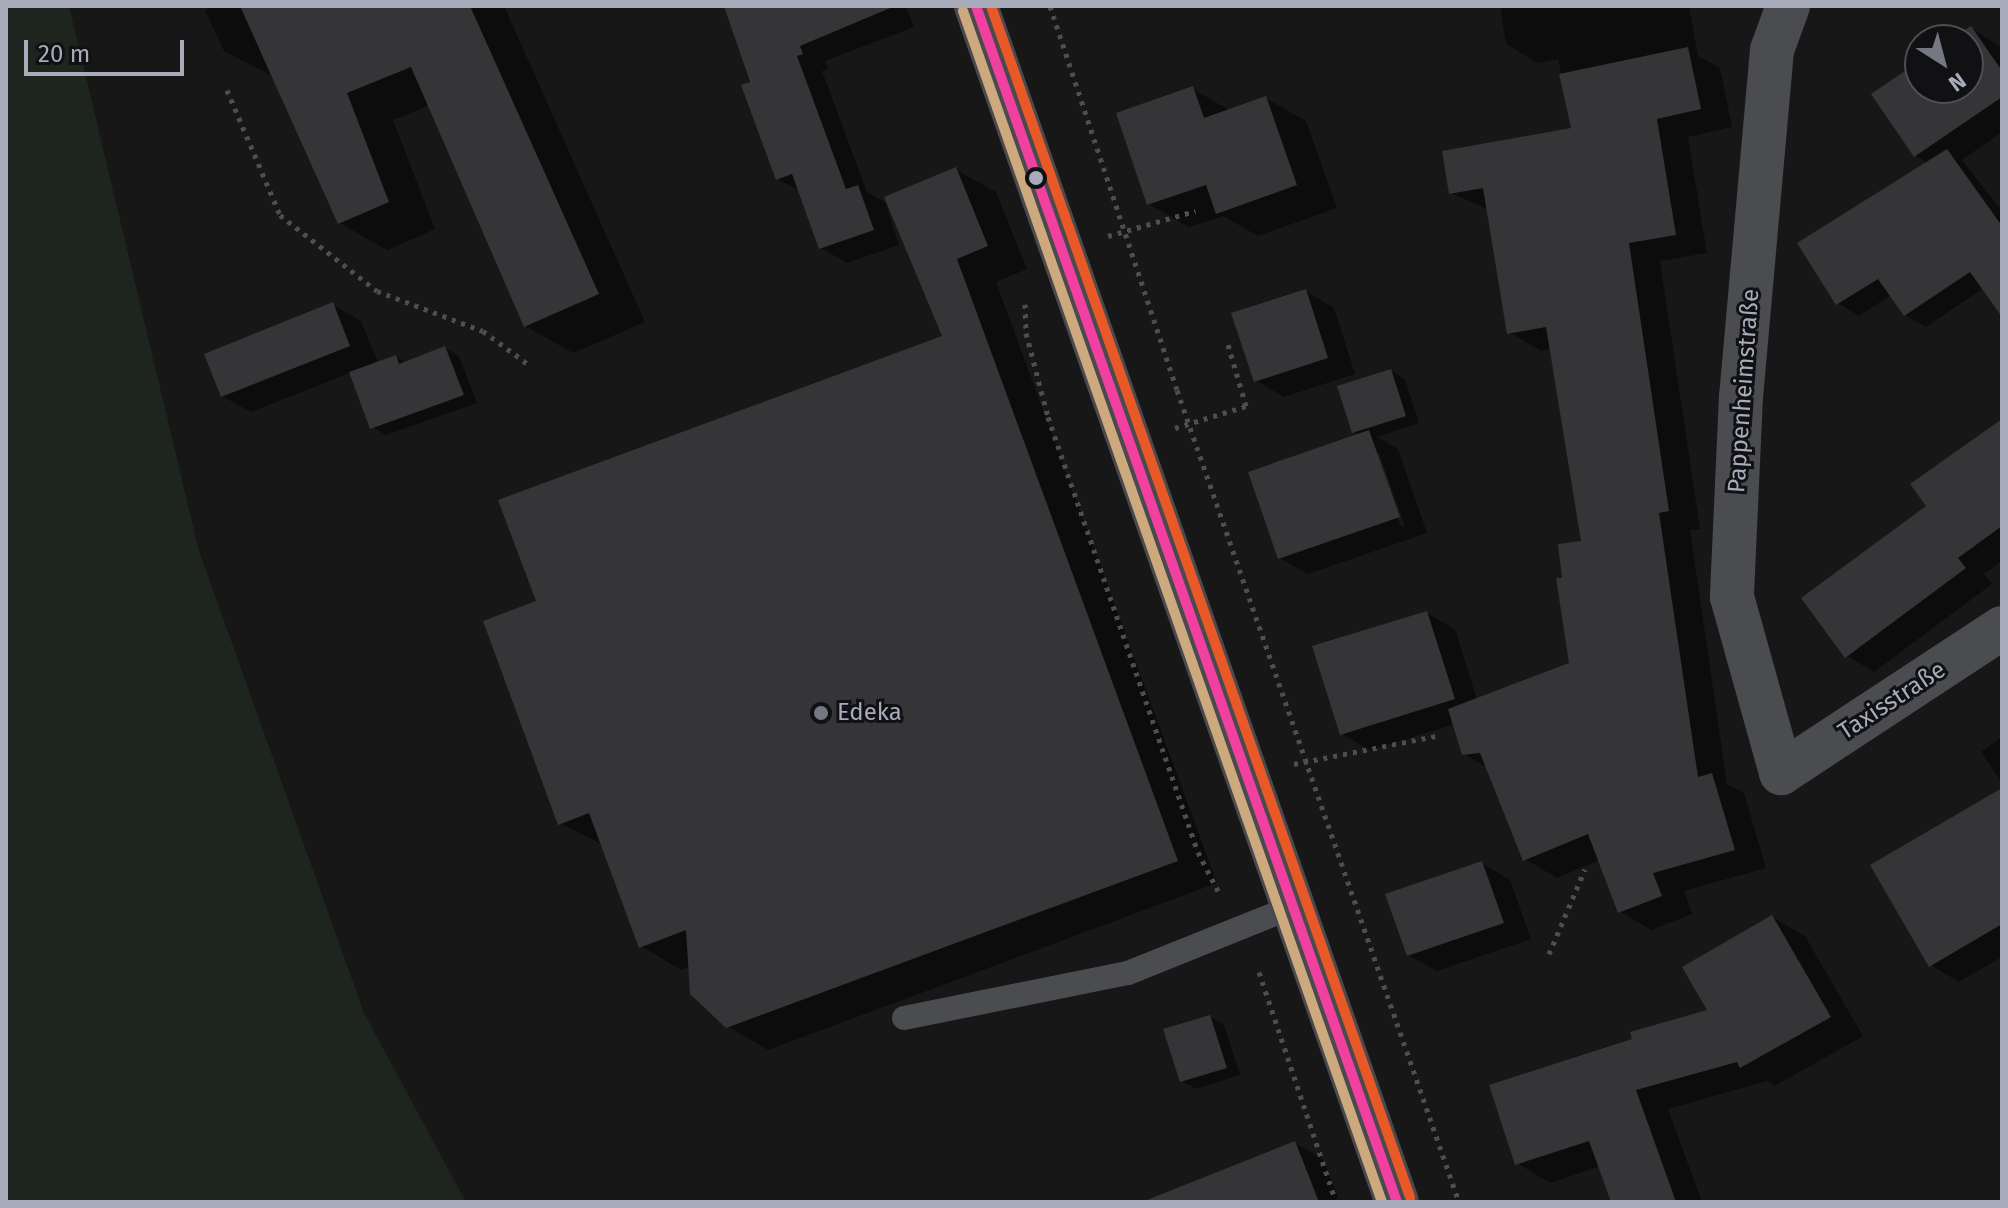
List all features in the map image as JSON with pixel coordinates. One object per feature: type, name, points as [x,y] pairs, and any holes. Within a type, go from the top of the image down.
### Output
[{"type":"main road","points":[[976,6],[1066,249],[1397,1202]]},
{"type":"street","name":"Pappenheimstraße","points":[[1781,773],[1732,597],[1741,396],[1772,50],[1788,6]]},
{"type":"street","name":"Taxisstraße","points":[[1781,773],[2002,628]]},
{"type":"lane","points":[[904,1018],[1128,973],[1295,906]]},
{"type":"path","points":[[1050,6],[1189,423],[1459,1202]]},
{"type":"path","points":[[227,90],[280,215],[377,291],[483,331],[528,364]]},
{"type":"path","points":[[1066,249],[1195,211]]},
{"type":"path","points":[[1025,289],[1026,333],[1048,417],[1192,837],[1224,904],[1245,926],[1336,1202]]},
{"type":"path","points":[[1132,443],[1246,406],[1227,341]]},
{"type":"path","points":[[1250,772],[1436,736]]},
{"type":"path","points":[[1549,954],[1585,869]]},
{"type":"shaded area","points":[[6,6],[69,6],[199,551],[364,1013],[466,1202],[6,1202]]},
{"type":"building","points":[[240,6],[470,6],[599,294],[524,327],[411,67],[347,93],[389,202],[338,224]]},
{"type":"building","points":[[724,6],[895,6],[800,46],[803,54],[797,56],[846,189],[858,185],[874,230],[819,249],[792,174],[776,180],[741,85],[750,82]]},
{"type":"building","points":[[1984,45],[2002,71],[2002,97],[1914,157],[1871,94],[1904,72],[1904,104],[1984,104]]},
{"type":"building","points":[[1688,47],[1701,109],[1657,119],[1676,235],[1629,243],[1669,511],[1659,513],[1698,777],[1712,773],[1735,850],[1653,873],[1662,896],[1618,913],[1588,834],[1523,861],[1480,753],[1462,755],[1448,709],[1569,663],[1556,578],[1562,578],[1558,544],[1581,541],[1546,327],[1507,334],[1483,188],[1449,194],[1442,151],[1571,128],[1559,74]]},
{"type":"building","points":[[1193,86],[1204,118],[1266,96],[1297,185],[1216,214],[1206,185],[1147,205],[1116,113]]},
{"type":"building","points":[[1947,149],[2002,226],[2002,317],[1970,272],[1904,316],[1878,279],[1836,305],[1797,243]]},
{"type":"building","name":"Edeka","points":[[956,167],[988,246],[957,259],[1178,861],[726,1028],[690,994],[686,930],[639,948],[589,813],[558,825],[483,621],[536,601],[498,500],[942,336],[884,197]]},
{"type":"building","points":[[1306,289],[1328,358],[1254,382],[1231,313]]},
{"type":"building","points":[[333,302],[350,346],[221,397],[204,354]]},
{"type":"building","points":[[445,346],[464,395],[370,429],[349,372],[396,355],[399,364]]},
{"type":"building","points":[[1391,369],[1406,416],[1352,433],[1337,386]]},
{"type":"building","points":[[2002,419],[2002,526],[1958,558],[1966,568],[1845,658],[1801,598],[1926,506],[1910,484]]},
{"type":"building","points":[[1369,430],[1400,517],[1278,559],[1248,472]]},
{"type":"building","points":[[1427,611],[1455,699],[1340,735],[1312,646]]},
{"type":"building","points":[[2002,788],[2002,924],[1929,967],[1870,865]]},
{"type":"building","points":[[1482,861],[1504,923],[1407,956],[1385,894]]},
{"type":"building","points":[[1772,915],[1831,1017],[1740,1068],[1737,1062],[1636,1090],[1676,1202],[1611,1202],[1589,1141],[1515,1165],[1489,1085],[1632,1039],[1630,1032],[1707,1010],[1682,967]]},
{"type":"building","points":[[1210,1015],[1227,1068],[1180,1082],[1163,1029]]},
{"type":"building","points":[[1295,1141],[1319,1202],[1147,1200]]},
{"type":"transit line","points":[[976,6],[1397,1202]]},
{"type":"transit line","points":[[991,6],[1410,1197]]},
{"type":"transit line","points":[[963,11],[1382,1202]]},
{"type":"place","name":"Edeka","points":[[821,713]]}]
